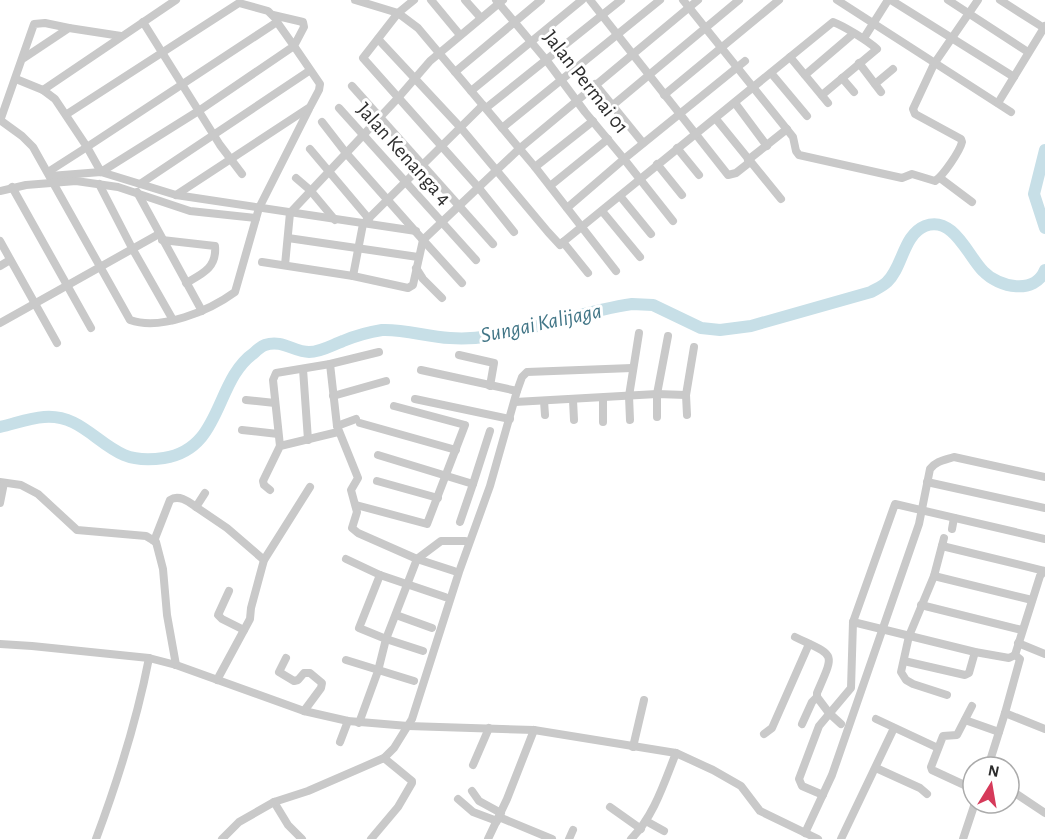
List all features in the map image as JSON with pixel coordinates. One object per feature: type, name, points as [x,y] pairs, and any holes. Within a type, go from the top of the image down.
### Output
[{"type":"street","points":[[43,90],[176,0]]},
{"type":"street","points":[[355,0],[398,13],[417,28],[535,167],[616,271]]},
{"type":"street","points":[[414,0],[398,13],[363,57],[514,231]]},
{"type":"street","points":[[431,0],[460,35]]},
{"type":"street","points":[[465,0],[481,18]]},
{"type":"street","points":[[455,72],[541,0]]},
{"type":"street","points":[[471,91],[582,0]]},
{"type":"street","points":[[590,0],[728,175],[735,173],[787,129]]},
{"type":"street","points":[[353,276],[358,247],[366,222],[405,181],[484,107],[547,61],[621,0]]},
{"type":"street","points":[[502,128],[660,0]]},
{"type":"street","points":[[683,0],[793,137],[799,155],[902,178],[912,174],[935,181],[940,178],[950,161],[958,153],[963,142],[961,138],[914,112],[914,106],[934,64],[978,0]]},
{"type":"street","points":[[262,262],[353,276],[408,288],[413,285],[423,240],[519,148],[698,0]]},
{"type":"street","points":[[613,105],[739,0]]},
{"type":"street","points":[[664,95],[779,0]]},
{"type":"street","points":[[837,0],[1011,112]]},
{"type":"street","points":[[864,38],[890,0],[1014,77]]},
{"type":"street","points":[[948,0],[1028,52]]},
{"type":"street","points":[[998,103],[1044,27],[1000,0]]},
{"type":"street","points":[[67,114],[163,52],[234,1],[261,9],[275,18],[320,87],[259,208],[236,290],[190,317],[139,322],[130,320],[33,147],[22,136],[0,121],[24,58],[34,24],[45,23],[122,36]]},
{"type":"street","points":[[285,265],[290,213],[439,52],[499,1]]},
{"type":"street","name":"Jalan Permai 01","points":[[499,1],[673,221]]},
{"type":"street","points":[[0,191],[51,177],[101,172],[200,110],[294,46],[304,27],[303,22],[275,18],[87,147],[51,177]]},
{"type":"street","points":[[143,22],[242,174]]},
{"type":"street","points":[[378,39],[461,128],[560,245],[833,22],[864,38],[877,49],[822,95]]},
{"type":"street","points":[[24,58],[69,28]]},
{"type":"street","points":[[805,75],[853,34]]},
{"type":"street","points":[[790,57],[828,103]]},
{"type":"street","points":[[567,208],[746,61]]},
{"type":"street","points":[[860,63],[881,92]]},
{"type":"street","points":[[875,84],[893,69]]},
{"type":"street","points":[[139,188],[214,134],[309,71]]},
{"type":"street","points":[[771,73],[807,116]]},
{"type":"street","points":[[842,78],[854,92]]},
{"type":"street","points":[[16,79],[43,90],[55,99],[67,114],[101,172],[190,211],[255,218]]},
{"type":"street","points":[[596,84],[643,144]]},
{"type":"street","points":[[352,86],[493,244]]},
{"type":"street","points":[[735,104],[768,146]]},
{"type":"street","points":[[176,195],[310,107]]},
{"type":"street","name":"Jalan Kenanga 4","points":[[339,108],[476,261]]},
{"type":"street","points":[[716,119],[781,200]]},
{"type":"street","points":[[535,167],[593,121]]},
{"type":"street","points":[[322,122],[346,153],[462,284]]},
{"type":"street","points":[[550,186],[608,139]]},
{"type":"street","points":[[677,148],[699,175]]},
{"type":"street","points":[[310,149],[366,222]]},
{"type":"street","points":[[657,164],[682,195]]},
{"type":"street","points":[[51,177],[139,188],[416,231]]},
{"type":"street","points":[[296,178],[310,190],[335,220]]},
{"type":"street","points":[[940,178],[972,202]]},
{"type":"street","points":[[99,184],[172,320]]},
{"type":"street","points":[[12,187],[91,328]]},
{"type":"street","points":[[139,188],[160,237],[202,311]]},
{"type":"street","points":[[620,196],[651,234]]},
{"type":"street","points":[[602,211],[640,257]]},
{"type":"street","points":[[1,319],[35,304],[132,248],[160,237],[215,246],[215,255],[210,269],[186,283]]},
{"type":"street","points":[[288,238],[418,256]]},
{"type":"street","points":[[0,241],[57,343]]},
{"type":"street","points":[[563,243],[588,273]]},
{"type":"street","points":[[0,266],[10,260]]},
{"type":"street","points":[[416,268],[423,279],[442,298]]},
{"type":"street","points":[[630,420],[629,396],[639,333]]},
{"type":"street","points":[[657,417],[657,394],[668,336]]},
{"type":"street","points":[[687,415],[686,395],[694,347]]},
{"type":"street","points":[[270,490],[263,481],[280,446],[273,380],[276,373],[330,364],[379,352]]},
{"type":"street","points":[[459,355],[492,361],[494,366],[490,386]]},
{"type":"street","points":[[330,364],[338,429],[358,478],[351,490],[357,512],[352,528],[417,559],[454,571]]},
{"type":"street","points":[[222,839],[234,825],[274,802],[308,791],[384,758],[394,748],[412,718],[459,572],[490,486],[522,377],[527,372],[632,368]]},
{"type":"street","points":[[303,369],[308,440]]},
{"type":"street","points":[[421,370],[518,391]]},
{"type":"street","points":[[333,396],[386,381]]},
{"type":"street","points":[[515,402],[657,394],[686,395]]},
{"type":"street","points":[[603,398],[603,422]]},
{"type":"street","points":[[415,399],[510,419]]},
{"type":"street","points":[[246,400],[275,403]]},
{"type":"street","points":[[573,400],[574,420]]},
{"type":"street","points":[[544,401],[545,415]]},
{"type":"street","points":[[356,505],[428,524],[447,476],[465,425],[394,406]]},
{"type":"street","points":[[280,446],[308,440],[358,421],[456,450]]},
{"type":"street","points":[[242,430],[278,434]]},
{"type":"street","points":[[460,522],[490,431]]},
{"type":"street","points":[[378,454],[473,484]]},
{"type":"street","points":[[805,833],[823,795],[845,725],[861,689],[923,511],[927,482],[933,464],[954,457],[1045,477]]},
{"type":"street","points":[[377,481],[438,498]]},
{"type":"street","points":[[0,502],[2,482],[21,486],[38,494],[77,530],[146,536],[154,541],[158,546],[163,569],[167,615],[176,665]]},
{"type":"street","points":[[927,482],[1045,508]]},
{"type":"street","points":[[217,680],[250,619],[264,560],[309,487]]},
{"type":"street","points":[[196,507],[205,493]]},
{"type":"street","points":[[154,541],[170,500],[180,497],[227,528],[264,560]]},
{"type":"street","points":[[823,795],[802,786],[799,779],[819,726],[851,687],[853,622],[894,505],[897,503],[1045,539]]},
{"type":"street","points":[[952,529],[954,518]]},
{"type":"street","points":[[359,723],[378,671],[386,639],[417,559],[441,541],[465,542]]},
{"type":"street","points":[[947,695],[906,680],[901,672],[909,636],[934,576],[943,542],[1044,572]]},
{"type":"street","points":[[346,559],[406,585],[445,597]]},
{"type":"street","points":[[1021,644],[1022,630],[1040,576],[1044,572]]},
{"type":"street","points":[[992,755],[1005,713],[1017,657],[1044,578],[1044,572]]},
{"type":"street","points":[[380,575],[359,627],[360,630],[423,651]]},
{"type":"street","points":[[934,576],[1032,600]]},
{"type":"street","points":[[229,591],[218,615],[244,630]]},
{"type":"street","points":[[921,605],[1022,630]]},
{"type":"street","points":[[396,615],[432,628]]},
{"type":"street","points":[[853,622],[975,652],[1009,658],[1017,657]]},
{"type":"street","points":[[795,637],[824,651],[829,656],[830,663],[817,697],[826,716],[845,725]]},
{"type":"street","points":[[0,644],[149,658],[176,665],[304,711],[359,723],[534,730],[676,753],[741,786],[758,810],[818,839]]},
{"type":"street","points":[[764,734],[771,728],[809,644]]},
{"type":"street","points":[[1021,644],[1045,654]]},
{"type":"street","points":[[904,661],[965,675],[969,673],[975,652]]},
{"type":"street","points":[[96,839],[142,696],[149,658]]},
{"type":"street","points":[[286,658],[279,672],[294,681],[304,673],[310,673],[322,683],[321,688],[304,711]]},
{"type":"street","points":[[346,660],[414,681]]},
{"type":"street","points":[[851,687],[861,689]]},
{"type":"street","points":[[802,724],[812,702],[817,697]]},
{"type":"street","points":[[633,747],[644,700]]},
{"type":"street","points":[[961,783],[932,770],[943,736],[957,735],[972,706]]},
{"type":"street","points":[[1005,713],[1045,729]]},
{"type":"street","points":[[876,719],[938,748]]},
{"type":"street","points":[[965,720],[999,732]]},
{"type":"street","points":[[340,742],[348,721]]},
{"type":"street","points":[[473,765],[489,728]]},
{"type":"street","points":[[841,839],[894,728]]},
{"type":"street","points":[[488,839],[534,730]]},
{"type":"street","points":[[630,839],[643,825],[661,791],[676,753]]},
{"type":"street","points":[[371,839],[398,807],[412,781],[384,758]]},
{"type":"street","points":[[876,768],[920,788],[927,794]]},
{"type":"street","points":[[472,791],[479,801],[499,817]]},
{"type":"street","points":[[1021,797],[1045,813]]},
{"type":"street","points":[[458,799],[473,812],[499,817],[552,839]]},
{"type":"street","points":[[274,802],[288,825],[302,839]]},
{"type":"street","points":[[610,807],[643,825],[664,831]]},
{"type":"street","points":[[963,839],[971,815]]},
{"type":"street","points":[[569,839],[573,830]]},
{"type":"waterway","name":"Sungai Kalijaga","points":[[1045,150],[1034,194],[1045,228]]},
{"type":"waterway","name":"Sungai Kalijaga","points":[[0,427],[38,418],[56,417],[87,430],[124,455],[144,459],[164,458],[183,452],[197,442],[208,428],[231,380],[241,365],[265,345],[277,344],[313,352],[357,336],[382,330],[450,338],[480,337],[508,333],[632,304],[653,305],[701,328],[720,330],[751,326],[871,292],[892,276],[912,236],[925,226],[935,224],[952,231],[983,271],[998,282],[1025,286],[1040,278],[1045,270]]}]
